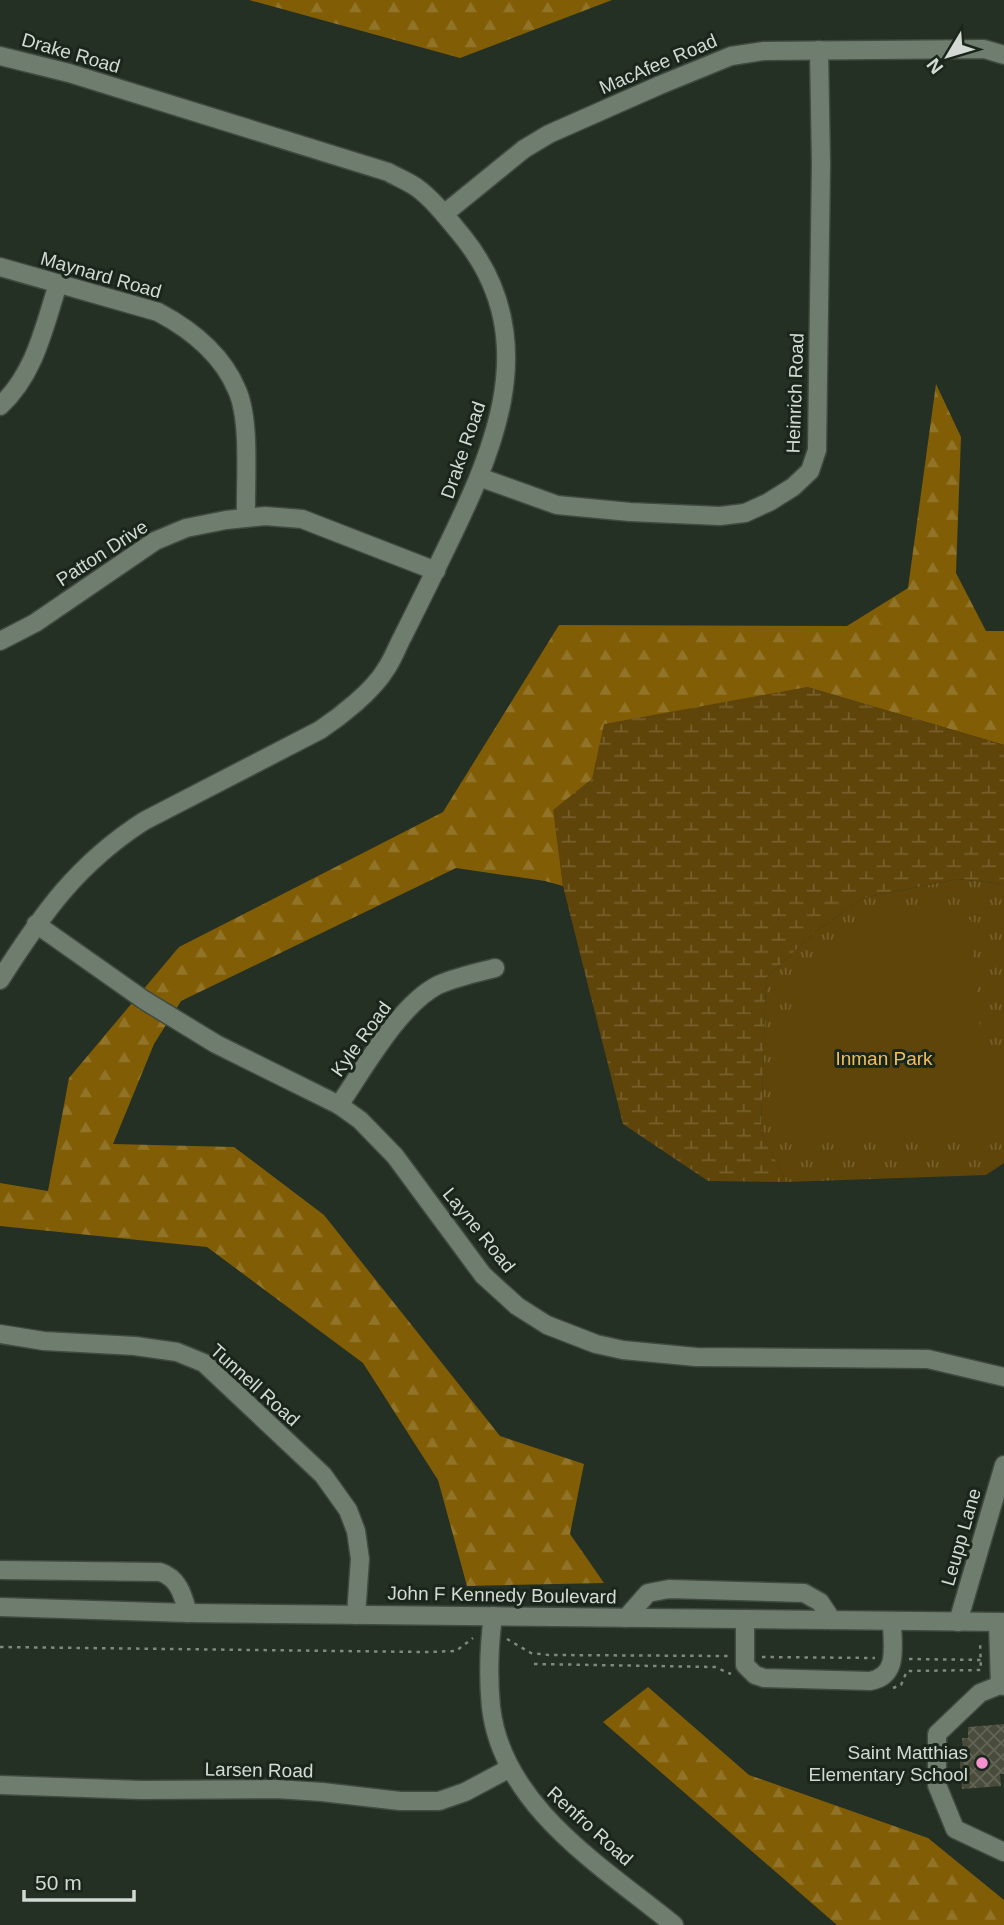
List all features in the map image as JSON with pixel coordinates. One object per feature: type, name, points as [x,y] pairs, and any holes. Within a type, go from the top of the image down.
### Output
[{"type":"street","name":"MacAfee Road","points":[[444,214],[524,149],[549,134],[731,56],[764,51],[984,49],[1004,55]]},
{"type":"street","name":"Heinrich Road","points":[[479,477],[557,505],[719,516],[745,513],[769,502],[793,487],[810,471],[817,450],[821,164],[819,50]]},
{"type":"street","name":"Drake Road","points":[[0,56],[69,73],[388,172],[417,188],[444,214],[479,258],[491,282],[504,320],[508,360],[502,404],[479,477],[386,670],[320,730],[144,821],[118,838],[69,883],[36,925],[0,980]]},
{"type":"street","name":"Maynard Road","points":[[0,267],[158,312],[182,325],[207,345],[224,366],[238,391],[245,428],[246,519]]},
{"type":"street","points":[[0,406],[16,391],[34,359],[58,284]]},
{"type":"street","name":"Patton Drive","points":[[0,641],[35,623],[155,541],[186,528],[282,516],[302,519],[436,570]]},
{"type":"street","name":"Layne Road","points":[[36,925],[144,1000],[216,1044],[340,1105],[360,1120],[395,1156],[483,1275],[517,1306],[547,1325],[596,1344],[623,1350],[696,1357],[928,1359],[1004,1377]]},
{"type":"street","name":"Kyle Road","points":[[340,1105],[399,1020],[417,999],[437,986],[462,976],[495,968]]},
{"type":"street","name":"Tunnell Road","points":[[0,1334],[44,1341],[135,1346],[177,1352],[204,1363],[323,1475],[348,1510],[356,1531],[360,1559],[356,1615]]},
{"type":"street","name":"Leupp Lane","points":[[958,1622],[1003,1470]]},
{"type":"street","points":[[0,1570],[160,1572],[170,1575],[180,1588],[188,1613]]},
{"type":"street","points":[[626,1618],[648,1593],[669,1589],[804,1593],[820,1602],[832,1620]]},
{"type":"street","name":"John F Kennedy Boulevard","points":[[0,1607],[188,1613],[1001,1622]]},
{"type":"street","name":"Renfro Road","points":[[493,1616],[489,1671],[491,1709],[498,1738],[510,1768],[528,1798],[564,1835],[674,1925]]},
{"type":"street","points":[[745,1619],[745,1665],[755,1675],[764,1678],[870,1681],[886,1675],[891,1668],[892,1621]]},
{"type":"street","points":[[1001,1622],[1002,1685],[980,1693],[937,1734],[937,1785],[955,1829],[1004,1852]]},
{"type":"street","name":"Larsen Road","points":[[0,1785],[141,1790],[276,1789],[400,1801],[439,1801],[465,1792],[510,1768]]},
{"type":"path","points":[[0,1647],[426,1652],[456,1651],[473,1638]]},
{"type":"green space","points":[[249,0],[612,0],[460,58]]},
{"type":"green space","points":[[936,384],[961,437],[956,573],[986,631],[1004,631],[1004,745],[807,687],[592,779],[554,810],[563,886],[456,868],[181,1001],[154,1044],[113,1144],[234,1147],[324,1215],[500,1436],[584,1464],[570,1534],[604,1583],[467,1586],[438,1480],[363,1363],[207,1247],[0,1226],[0,1183],[48,1191],[69,1078],[179,947],[443,812],[559,625],[847,626],[908,588]]},
{"type":"green space","points":[[807,687],[1004,745],[1004,884],[958,879],[863,898],[815,932],[766,978],[761,1131],[786,1182],[708,1181],[623,1124],[563,886],[553,810],[592,779],[604,724]]},
{"type":"green space","name":"Inman Park","points":[[958,879],[1004,884],[1004,1163],[986,1175],[786,1182],[761,1131],[766,978],[815,932],[863,898]]},
{"type":"green space","name":"Inman Park","points":[[900,908],[971,920],[982,1052],[999,1051],[1004,1084],[1004,1129],[920,1139],[780,1141],[780,1032],[817,947]]},
{"type":"green space","points":[[648,1687],[749,1775],[928,1838],[1004,1900],[1004,1925],[837,1925],[603,1722]]},
{"type":"building","name":"Saint Matthias Elementary School","points":[[1004,1724],[1004,1774],[1000,1774],[1001,1786],[962,1789],[959,1752],[963,1752],[962,1738],[968,1738],[968,1727]]},
{"type":"place","name":"Saint Matthias Elementary School","points":[[982,1763]]}]
